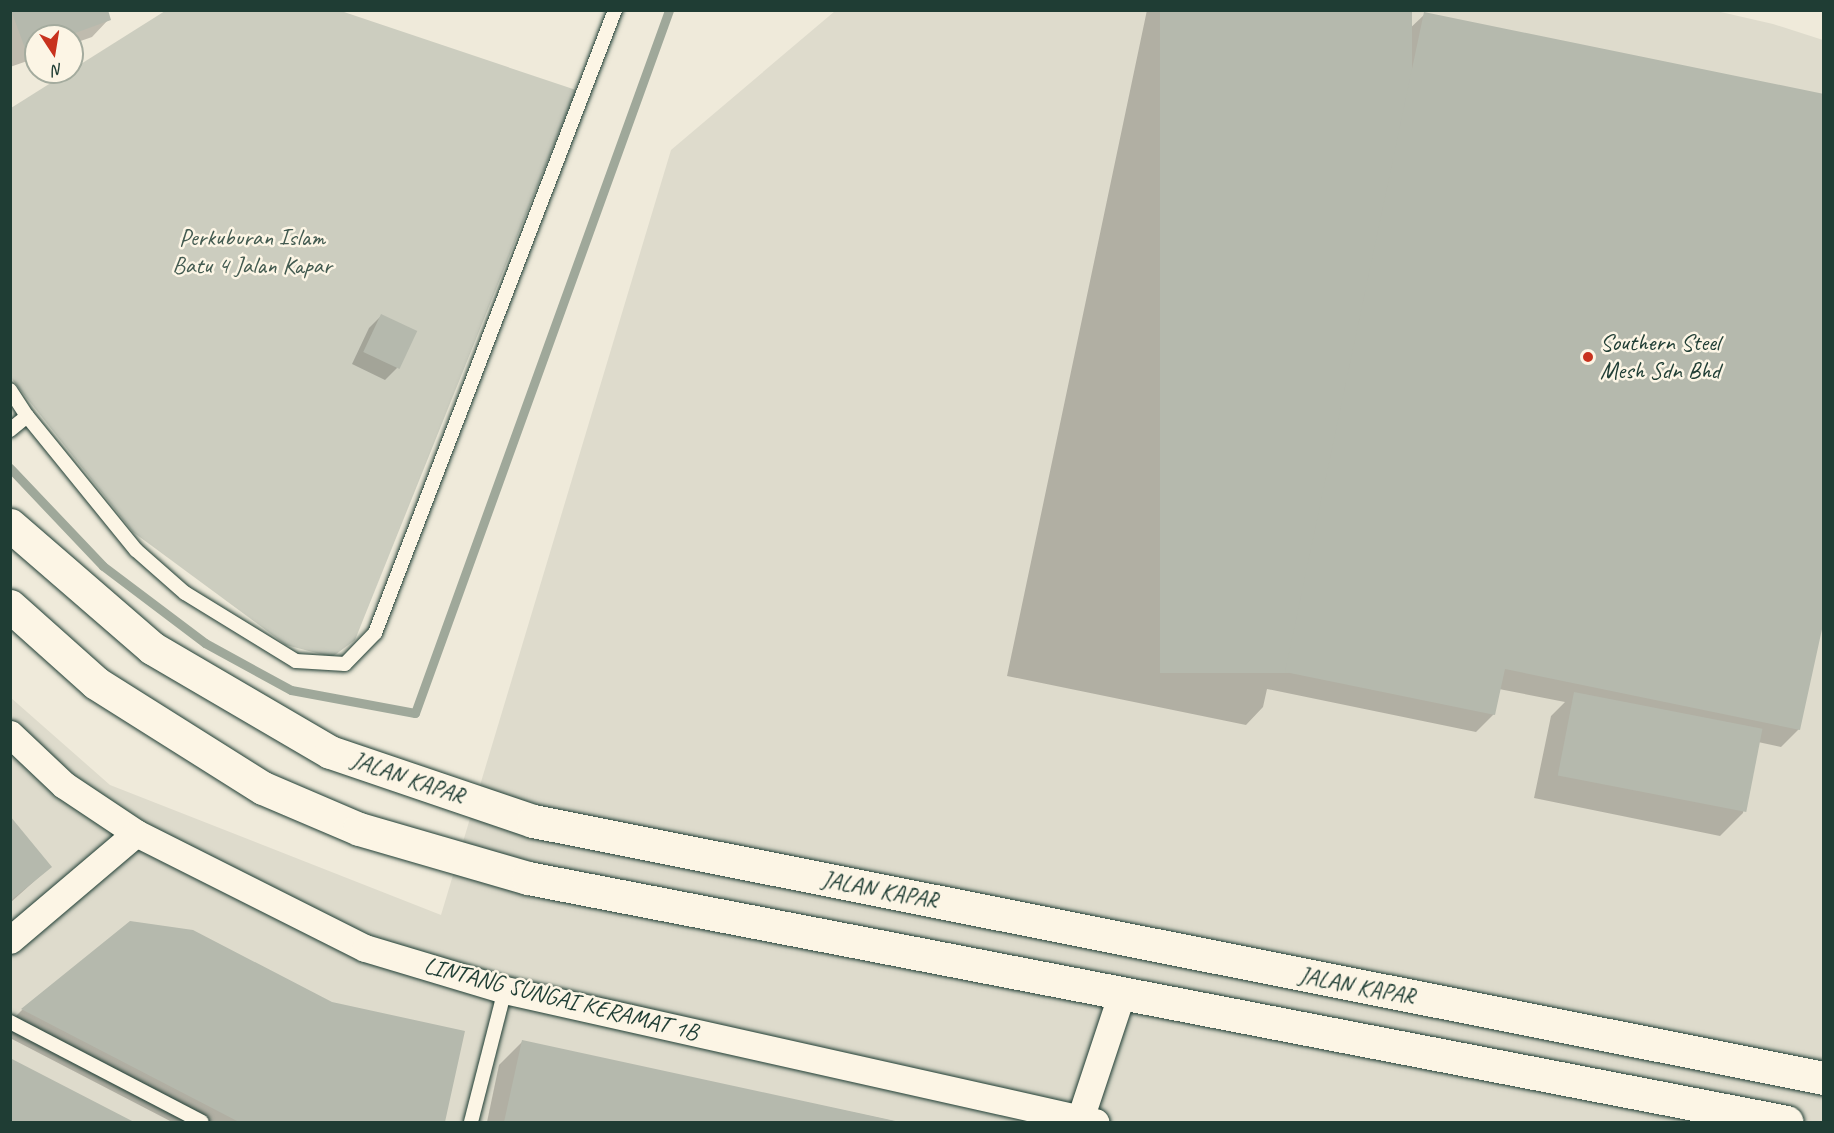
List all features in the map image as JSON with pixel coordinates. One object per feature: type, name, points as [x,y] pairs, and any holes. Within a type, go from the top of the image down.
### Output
[{"type":"highway","name":"JALAN KAPAR","points":[[10,525],[152,648],[330,752],[533,821],[1824,1078]]},
{"type":"highway","points":[[10,606],[96,683],[263,788],[359,829],[528,878],[1787,1122]]},
{"type":"street","name":"LINTANG SUNGAI KERAMAT 1B","points":[[10,734],[64,785],[136,833],[365,948],[505,990],[1084,1121]]},
{"type":"street","points":[[10,940],[136,833]]},
{"type":"street","points":[[1084,1121],[1122,993]]},
{"type":"lane","points":[[10,390],[27,416],[136,550],[185,593],[296,661],[345,664],[375,633],[615,10]]},
{"type":"lane","points":[[10,430],[27,416]]},
{"type":"lane","points":[[471,1122],[505,990]]},
{"type":"lane","points":[[10,1022],[202,1122]]},
{"type":"shaded area","points":[[1712,10],[1773,24],[1823,40],[1823,1122],[11,1122],[10,697],[110,785],[441,915],[671,150],[835,11]]},
{"type":"green space","name":"Perkuburan Islam Batu 4 Jalan Kapar","points":[[165,11],[341,11],[576,90],[355,640],[332,657],[286,645],[133,532],[11,378],[11,108],[49,84],[84,84],[84,62]]},
{"type":"building","points":[[11,10],[108,10],[111,20],[84,30],[84,24],[24,24],[24,46]]},
{"type":"building","points":[[1160,10],[1412,10],[1412,673],[1160,673]]},
{"type":"building","name":"Southern Steel Mesh Sdn Bhd","points":[[1424,12],[1824,94],[1824,620],[1800,730],[1505,669],[1495,715],[1285,672]]},
{"type":"building","points":[[381,314],[417,331],[400,369],[363,352]]},
{"type":"building","points":[[1574,692],[1762,729],[1746,812],[1558,775]]},
{"type":"building","points":[[10,816],[52,867],[10,901]]},
{"type":"building","points":[[130,921],[193,930],[332,1002],[465,1031],[445,1122],[239,1122],[21,1009]]},
{"type":"building","points":[[522,1040],[900,1122],[504,1122]]},
{"type":"building","points":[[10,1058],[134,1122],[10,1122]]},
{"type":"waterway","points":[[10,468],[103,566],[205,643],[291,690],[415,713],[669,10]]},
{"type":"place","name":"Southern Steel Mesh Sdn Bhd","points":[[1588,357]]}]
